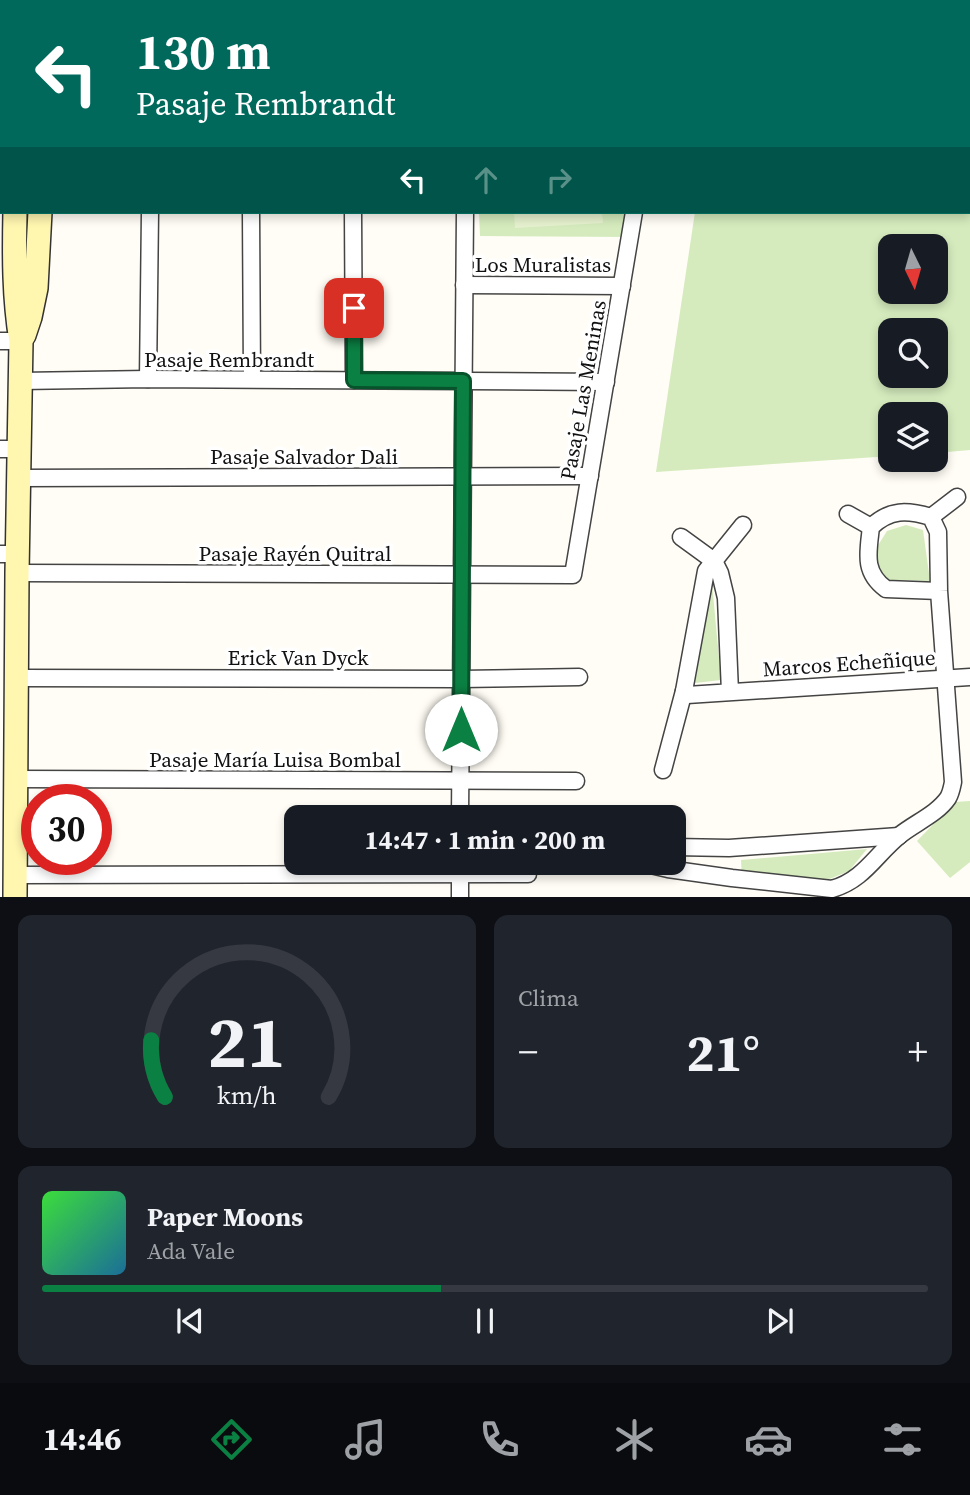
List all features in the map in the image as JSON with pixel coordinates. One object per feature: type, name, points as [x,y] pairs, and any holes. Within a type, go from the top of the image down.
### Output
[{"type":"main road","points":[[11,873],[12,560],[19,478],[9,449],[20,381],[11,341],[17,317],[14,284],[15,214]]},
{"type":"main road","points":[[11,341],[30,317],[36,288],[40,214]]},
{"type":"street","points":[[148,379],[150,214]]},
{"type":"street","points":[[251,214],[252,379]]},
{"type":"street","points":[[353,214],[354,380]]},
{"type":"street","points":[[460,805],[464,214]]},
{"type":"street","name":"Pasaje Las Meninas","points":[[573,575],[634,214]]},
{"type":"street","name":"Los Muralistas","points":[[464,285],[622,286]]},
{"type":"street","name":"Pasaje Rembrandt","points":[[20,381],[252,379],[606,382]]},
{"type":"street","name":"Pasaje Salvador Dali","points":[[19,478],[590,476]]},
{"type":"street","points":[[931,517],[957,497]]},
{"type":"street","points":[[931,517],[897,512],[881,517],[871,527],[869,570],[886,589],[939,591]]},
{"type":"street","points":[[848,514],[871,527]]},
{"type":"street","points":[[686,872],[832,889],[848,884],[859,876],[899,836],[947,799],[951,791],[953,770],[939,591],[938,532],[931,517]]},
{"type":"street","points":[[663,770],[685,693],[706,571],[743,525]]},
{"type":"street","points":[[681,537],[714,561],[724,586],[730,692]]},
{"type":"street","name":"Pasaje Rayén Quitral","points":[[12,560],[462,575],[573,575]]},
{"type":"street","name":"Erick Van Dyck","points":[[11,664],[461,679],[579,677]]},
{"type":"street","name":"Marcos Echeñique","points":[[685,693],[970,677]]},
{"type":"street","name":"Pasaje María Luisa Bombal","points":[[11,767],[576,781]]},
{"type":"street","points":[[686,847],[729,848],[899,836]]},
{"type":"street","points":[[729,848],[732,878]]},
{"type":"street","points":[[11,873],[284,870]]},
{"type":"street","points":[[460,875],[460,897]]},
{"type":"green space","points":[[479,214],[630,214],[627,237],[480,236]]},
{"type":"green space","points":[[514,214],[602,214],[603,223],[515,228]]},
{"type":"green space","points":[[695,214],[970,214],[970,450],[948,452],[948,402],[878,402],[878,457],[656,472]]},
{"type":"green space","points":[[906,525],[923,530],[930,581],[887,580],[875,565],[877,547],[887,531]]},
{"type":"green space","points":[[712,583],[721,680],[695,683]]},
{"type":"green space","points":[[970,801],[970,862],[950,878],[917,841],[955,802]]},
{"type":"green space","points":[[867,849],[849,871],[827,880],[742,879],[741,860]]},
{"type":"route","points":[[354,308],[354,380],[463,381],[461,730]]}]
